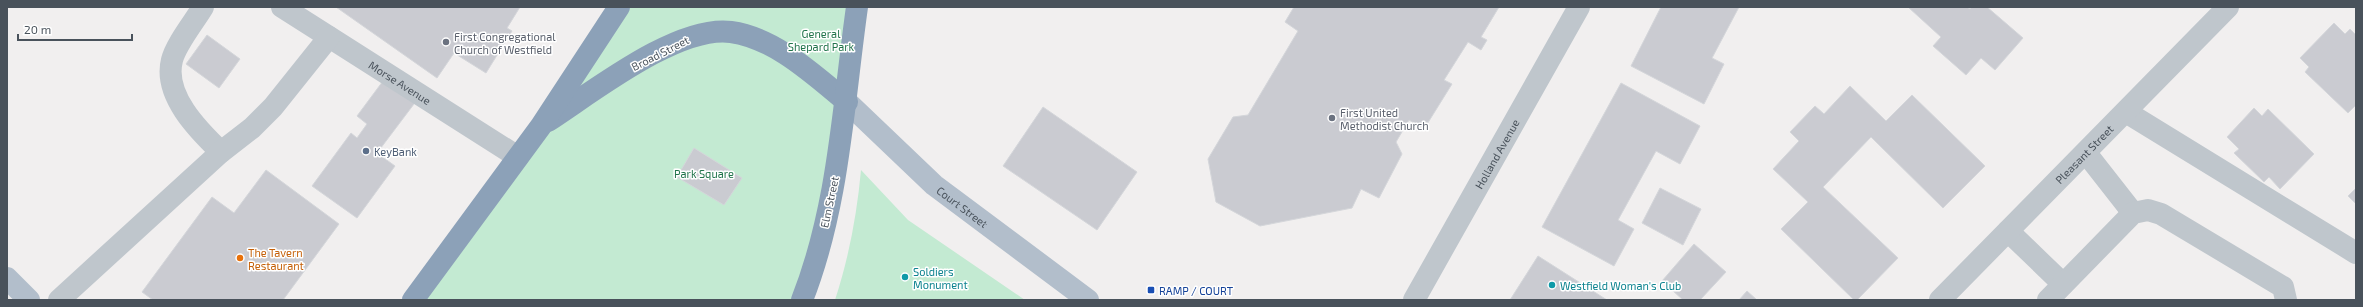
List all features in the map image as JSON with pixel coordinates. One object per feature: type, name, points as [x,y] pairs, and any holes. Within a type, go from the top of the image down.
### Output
[{"type":"highway","name":"Broad Street","points":[[412,300],[541,126],[619,7]]},
{"type":"highway","points":[[846,102],[857,7]]},
{"type":"highway","name":"Broad Street","points":[[541,126],[645,59],[683,39],[702,33],[731,32],[762,42],[808,70],[846,102]]},
{"type":"highway","name":"Elm Street","points":[[802,300],[815,260],[831,199],[846,102]]},
{"type":"main road","name":"Court Street","points":[[846,102],[934,185],[1088,300]]},
{"type":"main road","points":[[7,278],[29,300]]},
{"type":"street","points":[[203,7],[172,60],[171,75],[176,96],[189,118],[221,152]]},
{"type":"street","name":"Morse Avenue","points":[[282,7],[518,157]]},
{"type":"street","name":"Holland Avenue","points":[[1414,300],[1579,7]]},
{"type":"street","name":"Pleasant Street","points":[[1940,300],[2228,7]]},
{"type":"street","points":[[59,300],[221,152],[252,128],[273,107],[329,37]]},
{"type":"street","points":[[2126,112],[2356,253]]},
{"type":"street","points":[[2086,153],[2133,213]]},
{"type":"street","points":[[2048,300],[2133,213],[2148,210],[2161,214],[2282,287],[2286,300]]},
{"type":"street","points":[[2008,231],[2063,284]]},
{"type":"green space","name":"Park Square","points":[[617,7],[861,7],[801,300],[413,300]]},
{"type":"green space","points":[[861,170],[908,220],[1025,300],[835,300],[852,235]]},
{"type":"building","name":"First Congregational Church of Westfield","points":[[336,7],[520,7],[507,28],[512,31],[486,73],[454,53],[437,78]]},
{"type":"building","name":"First United Methodist Church","points":[[1294,7],[1499,7],[1481,37],[1487,40],[1481,50],[1468,42],[1444,80],[1452,84],[1424,129],[1409,120],[1396,142],[1402,154],[1379,198],[1361,189],[1352,208],[1260,226],[1216,202],[1208,159],[1233,117],[1248,115],[1298,31],[1285,22]]},
{"type":"building","points":[[1661,7],[1739,7],[1712,58],[1724,64],[1704,104],[1631,66]]},
{"type":"building","points":[[1908,7],[1967,7],[1970,9],[1972,7],[1987,7],[2023,38],[1995,70],[1981,58],[1966,75],[1933,46],[1941,37]]},
{"type":"building","points":[[2334,23],[2345,34],[2350,29],[2356,35],[2356,105],[2348,113],[2305,72],[2309,67],[2300,58]]},
{"type":"building","points":[[207,35],[240,59],[219,88],[186,64]]},
{"type":"building","points":[[386,77],[417,100],[377,153],[395,166],[357,218],[312,186],[351,133],[357,138],[367,124],[357,116]]},
{"type":"building","points":[[1621,83],[1700,126],[1680,164],[1656,151],[1618,220],[1634,229],[1614,266],[1542,227]]},
{"type":"building","points":[[1850,86],[1886,121],[1912,95],[1985,166],[1943,208],[1871,137],[1823,187],[1898,258],[1857,300],[1854,300],[1781,229],[1808,202],[1773,169],[1799,141],[1790,132],[1815,106],[1824,114]]},
{"type":"building","points":[[1043,107],[1137,172],[1097,230],[1003,166]]},
{"type":"building","points":[[2254,108],[2262,116],[2268,109],[2314,154],[2280,189],[2269,177],[2264,182],[2234,153],[2239,149],[2227,137]]},
{"type":"building","points":[[694,148],[742,178],[724,205],[677,177]]},
{"type":"building","name":"The Tavern Restaurant","points":[[266,170],[339,224],[283,300],[153,300],[142,292],[212,197],[234,213]]},
{"type":"building","points":[[1660,188],[1701,209],[1683,245],[1642,223]]},
{"type":"building","points":[[2356,188],[2356,204],[2348,196]]},
{"type":"building","points":[[1694,244],[1726,272],[1700,300],[1683,300],[1662,281]]},
{"type":"building","name":"Westfield Woman's Club","points":[[1538,256],[1607,300],[1510,300]]},
{"type":"building","points":[[1747,291],[1757,300],[1739,300]]},
{"type":"place","name":"First Congregational Church of Westfield","points":[[446,42]]},
{"type":"place","name":"First United Methodist Church","points":[[1332,118]]},
{"type":"place","name":"KeyBank","points":[[366,151]]},
{"type":"place","name":"The Tavern Restaurant","points":[[240,258]]},
{"type":"place","name":"Soldiers Monument","points":[[905,277]]},
{"type":"place","name":"Westfield Woman's Club","points":[[1552,285]]},
{"type":"place","name":"RAMP / COURT","points":[[1151,290]]},
{"type":"park label","name":"General Shepard Park","points":[[821,39]]}]
